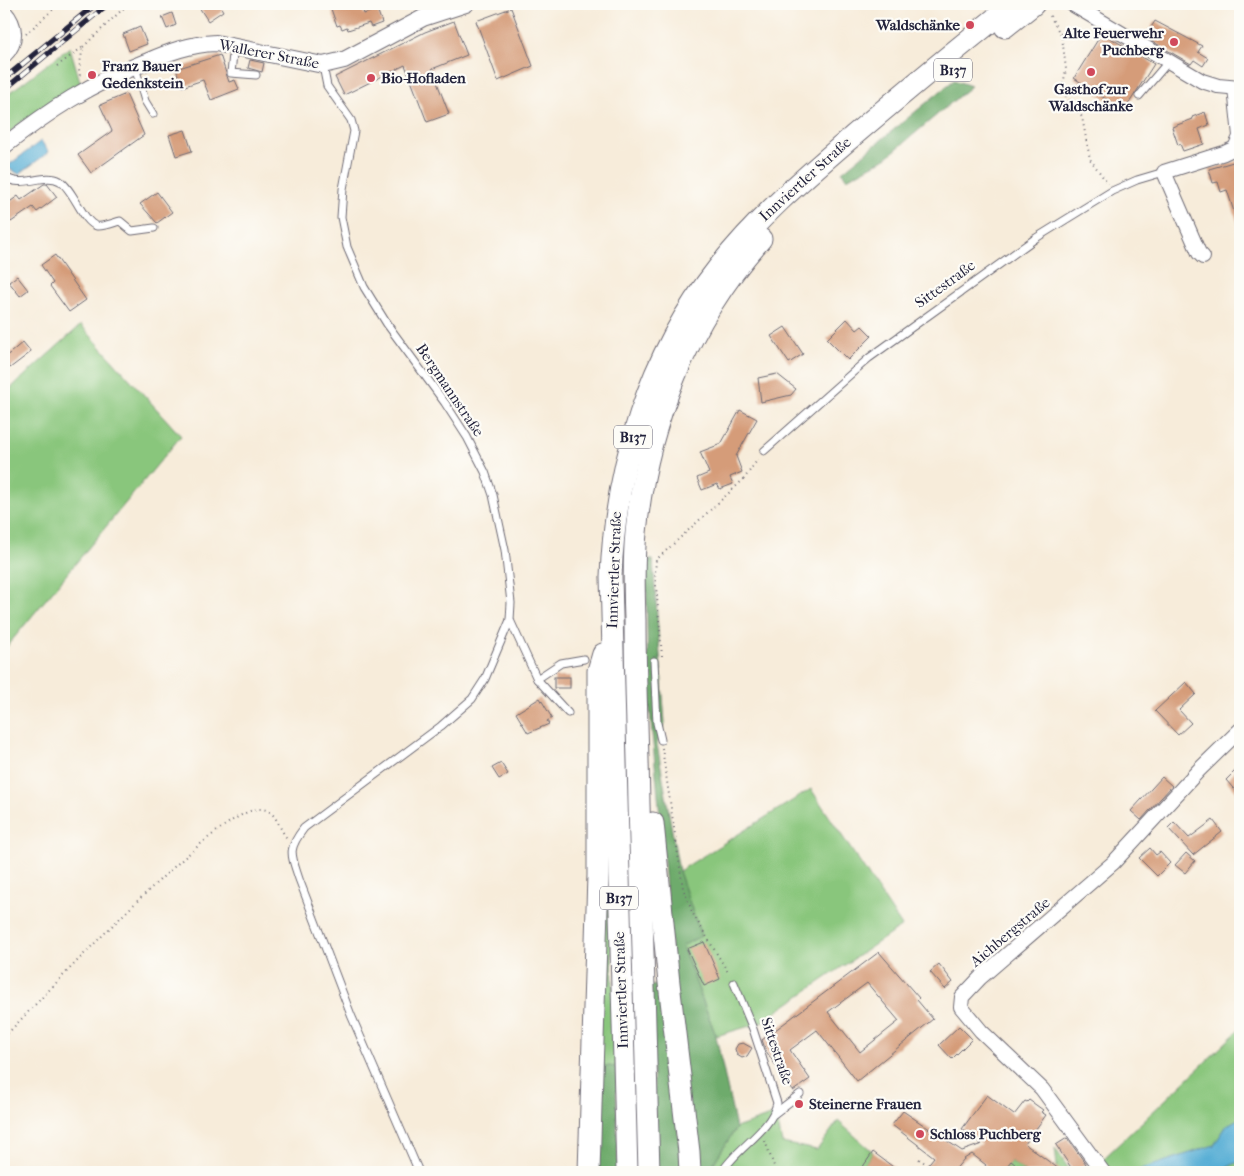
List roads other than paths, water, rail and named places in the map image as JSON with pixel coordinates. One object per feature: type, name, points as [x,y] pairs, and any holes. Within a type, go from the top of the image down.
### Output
[{"type":"main road","name":"Innviertler Straße","points":[[627,1172],[611,625],[612,532],[628,450],[648,393],[691,307],[717,269],[778,200],[917,81],[1013,4]]},
{"type":"main road","name":"Innviertler Straße","points":[[649,1172],[634,571],[640,506],[649,455],[668,392],[695,334],[729,279],[759,241],[794,204],[833,170],[1042,10]]},
{"type":"main road","points":[[589,1172],[598,875],[598,671],[611,625]]},
{"type":"main road","points":[[638,742],[648,772],[690,1172]]},
{"type":"street","points":[[1072,4],[1202,81],[1238,88]]},
{"type":"street","name":"Wallerer Straße","points":[[4,146],[41,117],[82,91],[134,66],[177,49],[198,44],[234,45],[323,65],[344,60],[423,18],[461,5]]},
{"type":"street","points":[[4,11],[12,19],[15,40],[12,48],[4,56]]},
{"type":"street","name":"Sittestraße","points":[[1164,172],[1235,148],[1240,137],[1238,88]]},
{"type":"street","points":[[1164,172],[1199,253],[1203,257]]},
{"type":"street","name":"Aichbergstraße","points":[[1103,1172],[1042,1089],[981,1031],[961,1007],[962,997],[980,978],[1113,863],[1199,770],[1240,730]]},
{"type":"lane","points":[[234,45],[231,73],[256,75]]},
{"type":"lane","points":[[1139,96],[1169,61]]},
{"type":"lane","name":"Bergmannstraße","points":[[323,65],[327,86],[351,120],[354,131],[343,189],[341,217],[347,247],[364,287],[387,324],[467,436],[485,472],[493,495],[512,603],[510,620],[485,679],[472,699],[441,726],[304,828],[292,844],[292,859],[351,1015],[419,1172]]},
{"type":"lane","points":[[134,66],[145,101],[153,114]]},
{"type":"lane","name":"Sittestraße","points":[[764,451],[869,358],[1036,238],[1112,191],[1137,180],[1164,172]]},
{"type":"lane","points":[[4,176],[23,182],[50,179],[60,181],[68,189],[91,223],[98,226],[120,221],[132,232],[154,228]]},
{"type":"lane","points":[[510,620],[537,679],[568,713]]},
{"type":"lane","points":[[537,679],[561,662],[584,659]]},
{"type":"lane","points":[[654,661],[657,723],[661,740]]},
{"type":"lane","name":"Sittestraße","points":[[734,983],[776,1094],[777,1102],[773,1115]]},
{"type":"lane","points":[[722,1172],[729,1160],[773,1115],[800,1094]]},
{"type":"water","points":[[41,141],[49,152],[19,174],[6,167]]},
{"type":"water","points":[[1240,1118],[1240,1161],[1218,1172],[1133,1172],[1214,1145],[1227,1125]]},
{"type":"railway","points":[[4,79],[96,4]]},
{"type":"railway","points":[[4,90],[108,4]]},
{"type":"place","name":"Waldschänke","points":[[970,25]]},
{"type":"place","name":"Alte Feuerwehr Puchberg","points":[[1174,42]]},
{"type":"place","name":"Gasthof zur Waldschänke","points":[[1091,72]]},
{"type":"place","name":"Franz Bauer Gedenkstein","points":[[92,75]]},
{"type":"place","name":"Bio-Hofladen","points":[[371,78]]},
{"type":"place","name":"Steinerne Frauen","points":[[799,1104]]},
{"type":"place","name":"Schloss Puchberg","points":[[920,1134]]}]
